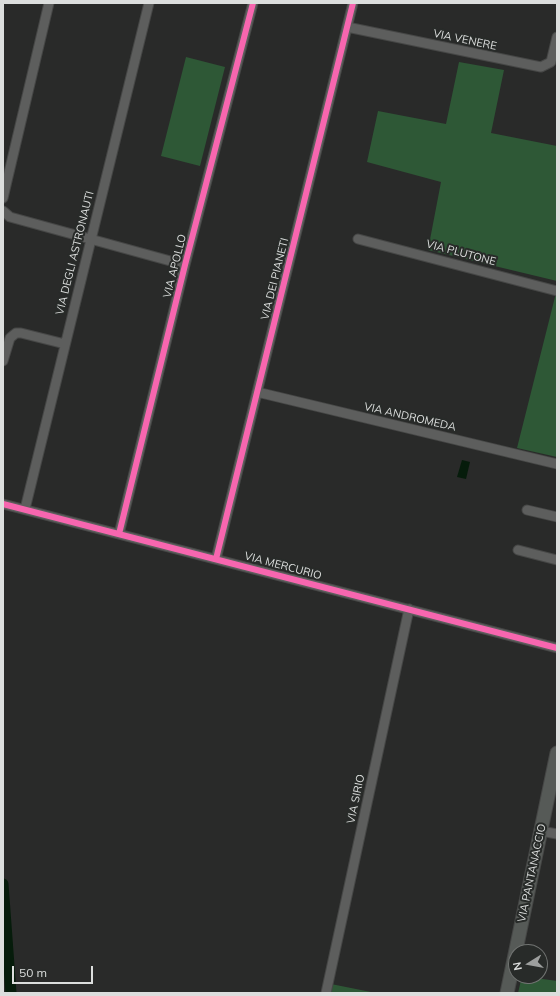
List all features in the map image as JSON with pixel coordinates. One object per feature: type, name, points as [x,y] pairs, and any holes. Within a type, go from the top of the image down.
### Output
[{"type":"street","points":[[3,198],[49,3]]},
{"type":"street","name":"VIA DEGLI ASTRONAUTI","points":[[25,509],[148,3]]},
{"type":"street","name":"VIA APOLLO","points":[[119,534],[185,265],[253,3]]},
{"type":"street","name":"VIA DEI PIANETI","points":[[216,559],[353,3]]},
{"type":"street","name":"VIA VENERE","points":[[347,27],[541,68],[551,62],[557,36]]},
{"type":"street","points":[[3,211],[10,217],[185,265]]},
{"type":"street","name":"VIA PLUTONE","points":[[358,239],[557,291]]},
{"type":"street","points":[[3,361],[10,338],[16,333],[65,344]]},
{"type":"street","name":"VIA ANDROMEDA","points":[[257,392],[557,464]]},
{"type":"street","name":"VIA MERCURIO","points":[[3,504],[557,648]]},
{"type":"street","points":[[527,510],[557,517]]},
{"type":"street","points":[[518,550],[557,560]]},
{"type":"street","name":"VIA SIRIO","points":[[326,993],[409,609]]},
{"type":"street","name":"VIA PANTANACCIO","points":[[507,993],[557,753]]},
{"type":"street","points":[[541,831],[557,834]]},
{"type":"green space","points":[[186,57],[225,67],[200,166],[161,156]]},
{"type":"green space","points":[[459,62],[504,70],[491,133],[557,146],[557,281],[428,250],[441,182],[367,162],[378,111],[446,124]]},
{"type":"green space","points":[[557,289],[557,457],[517,448]]},
{"type":"green space","points":[[548,980],[557,981],[557,993],[518,993],[520,984],[548,984]]},
{"type":"green space","points":[[331,984],[376,993],[329,993]]},
{"type":"shaded area","points":[[462,460],[470,462],[466,479],[457,477]]},
{"type":"waterway","points":[[3,884],[11,993]]},
{"type":"cycle path","points":[[119,534],[185,265],[253,3]]},
{"type":"cycle path","points":[[216,559],[353,3]]},
{"type":"cycle path","points":[[3,504],[557,648]]}]
